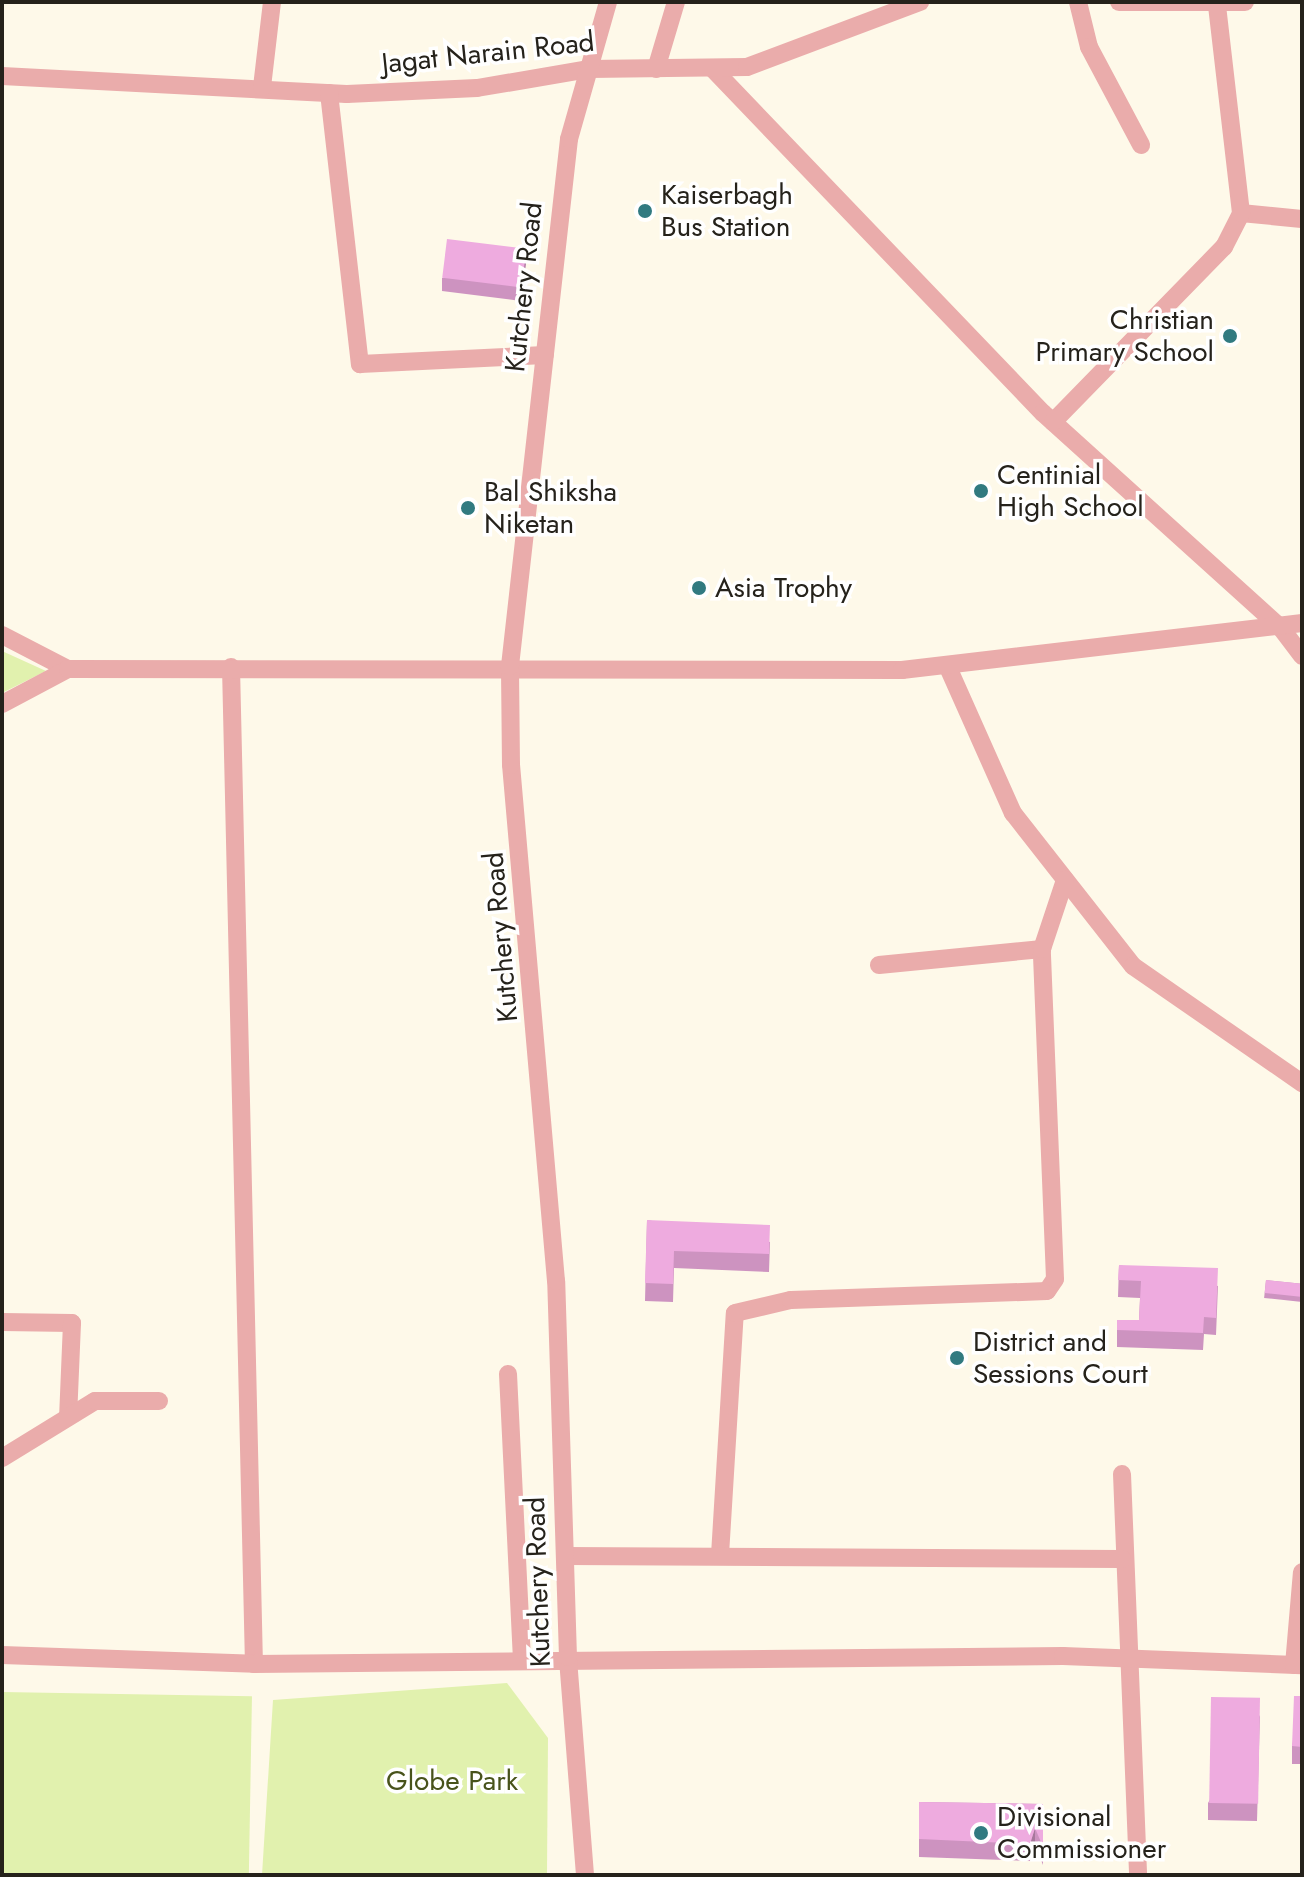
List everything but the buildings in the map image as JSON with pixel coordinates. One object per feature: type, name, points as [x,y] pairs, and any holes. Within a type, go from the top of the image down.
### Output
[{"type":"street","points":[[262,87],[272,2]]},
{"type":"street","name":"Kutchery Road","points":[[585,1875],[568,1657],[556,1281],[511,765],[510,666],[569,139],[608,2]]},
{"type":"street","points":[[656,69],[676,2]]},
{"type":"street","name":"Jagat Narain Road","points":[[2,76],[262,87],[329,93],[477,88],[589,69],[712,68],[800,53],[920,2]]},
{"type":"street","points":[[1078,2],[1089,47],[1141,145]]},
{"type":"street","points":[[1119,2],[1217,6],[1245,2]]},
{"type":"street","points":[[1053,422],[1224,247],[1241,213],[1217,6]]},
{"type":"street","points":[[712,68],[1053,422],[1281,628],[1302,656]]},
{"type":"street","points":[[329,93],[360,364],[545,355]]},
{"type":"street","points":[[1241,213],[1302,219]]},
{"type":"street","points":[[2,704],[68,669],[947,665],[1281,628],[1302,623]]},
{"type":"street","points":[[2,635],[68,669]]},
{"type":"street","points":[[947,665],[1013,813],[1133,966],[1302,1083]]},
{"type":"street","points":[[231,667],[254,1664]]},
{"type":"street","points":[[720,1555],[735,1313],[791,1300],[1047,1291],[1055,1279],[1042,949],[1065,880]]},
{"type":"street","points":[[879,965],[1042,949]]},
{"type":"street","points":[[2,1322],[72,1323],[68,1417]]},
{"type":"street","points":[[508,1374],[522,1658]]},
{"type":"street","points":[[2,1458],[95,1401],[159,1401]]},
{"type":"street","points":[[1122,1474],[1122,1559],[1131,1659],[1138,1875]]},
{"type":"street","points":[[565,1556],[1122,1559]]},
{"type":"street","points":[[2,1655],[254,1664],[568,1657],[1131,1659],[1298,1665],[1302,1572]]},
{"type":"green space","points":[[2,651],[46,671],[2,693]]},
{"type":"green space","name":"Globe Park","points":[[507,1683],[548,1738],[547,1875],[262,1875],[273,1700]]},
{"type":"green space","points":[[2,1692],[252,1696],[249,1875],[2,1875]]},
{"type":"place","name":"Kaiserbagh Bus Station","points":[[645,211]]},
{"type":"place","name":"Christian Primary School","points":[[1230,336]]},
{"type":"place","name":"Centinial High School","points":[[981,491]]},
{"type":"place","name":"Bal Shiksha Niketan","points":[[468,508]]},
{"type":"place","name":"Asia Trophy","points":[[699,588]]},
{"type":"place","name":"District and Sessions Court","points":[[957,1358]]},
{"type":"place","name":"Divisional Commissioner","points":[[981,1833]]}]
